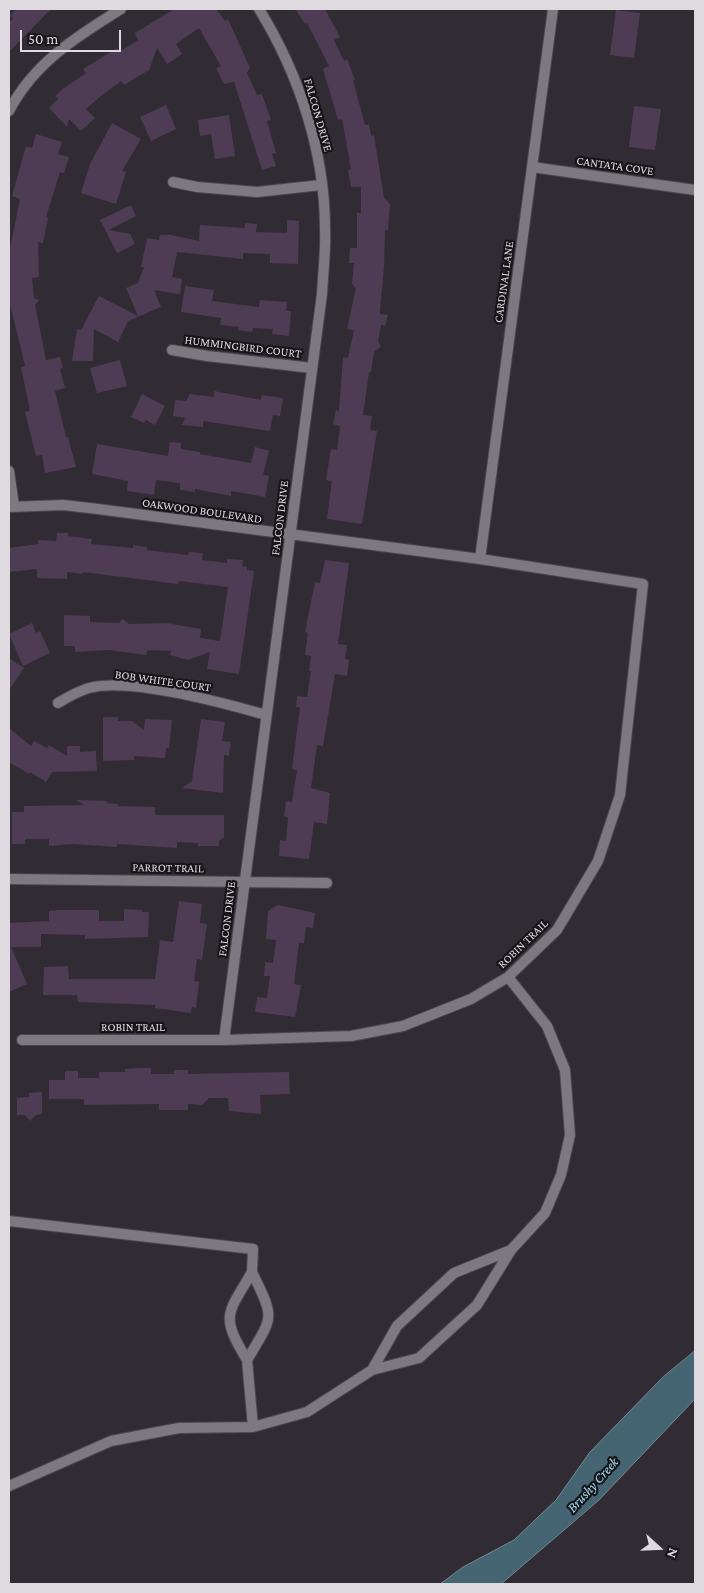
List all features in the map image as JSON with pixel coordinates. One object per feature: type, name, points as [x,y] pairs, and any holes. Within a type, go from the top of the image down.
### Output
[{"type":"street","points":[[9,111],[30,79],[57,51],[120,9]]},
{"type":"street","name":"FALCON DRIVE","points":[[224,1040],[312,368],[325,250],[321,185],[316,150],[302,98],[290,67],[259,9]]},
{"type":"street","name":"CARDINAL LANE","points":[[480,559],[553,9]]},
{"type":"street","name":"CANTATA COVE","points":[[532,167],[695,190]]},
{"type":"street","points":[[173,182],[197,187],[257,192],[321,185]]},
{"type":"street","name":"HUMMINGBIRD COURT","points":[[172,350],[312,368]]},
{"type":"street","points":[[9,471],[12,507]]},
{"type":"street","name":"OAKWOOD BOULEVARD","points":[[12,507],[63,504],[290,536],[480,559]]},
{"type":"street","name":"ROBIN TRAIL","points":[[22,1040],[224,1040],[351,1036],[403,1026],[471,999],[508,977],[557,930],[601,852],[620,795],[643,584],[480,559]]},
{"type":"street","name":"BOB WHITE COURT","points":[[58,702],[90,688],[117,685],[173,693],[266,715]]},
{"type":"street","name":"PARROT TRAIL","points":[[9,879],[327,883]]},
{"type":"street","points":[[9,1486],[111,1441],[179,1428],[253,1427],[307,1412],[372,1370],[419,1358],[477,1305],[511,1250],[545,1213],[561,1175],[570,1135],[565,1070],[547,1026],[508,977]]},
{"type":"street","points":[[9,1221],[253,1249],[252,1272],[232,1308],[228,1322],[233,1337],[247,1360],[253,1427]]},
{"type":"street","points":[[372,1370],[397,1326],[454,1273],[511,1250]]},
{"type":"street","points":[[247,1360],[268,1328],[269,1320],[269,1310],[252,1272]]},
{"type":"water","name":"Brushy Creek","points":[[695,1351],[695,1399],[599,1500],[501,1584],[440,1584],[463,1567],[514,1540],[556,1500],[590,1452],[663,1377]]},
{"type":"building","points":[[17,9],[51,9],[9,52],[9,23],[13,18],[10,15]]},
{"type":"building","points":[[174,9],[216,9],[225,21],[228,19],[250,68],[247,73],[257,95],[262,94],[271,120],[267,121],[276,153],[272,154],[276,166],[262,170],[234,82],[224,84],[216,68],[221,66],[199,28],[176,44],[182,54],[167,64],[157,48],[149,70],[124,85],[121,81],[86,109],[95,118],[81,131],[69,119],[67,127],[49,108],[58,99],[55,96],[86,73],[83,69],[117,48],[119,52],[138,40],[135,33]]},
{"type":"building","points":[[295,9],[325,9],[340,37],[334,40],[344,61],[347,59],[355,80],[353,80],[365,125],[369,124],[371,136],[374,135],[384,198],[390,204],[388,230],[385,230],[380,311],[380,314],[388,315],[385,326],[381,325],[378,342],[381,346],[374,352],[371,372],[369,372],[363,415],[372,416],[370,430],[377,431],[362,524],[327,519],[332,481],[326,480],[331,449],[337,450],[340,426],[333,424],[336,410],[339,411],[343,357],[348,358],[354,330],[347,329],[356,288],[352,284],[354,263],[349,263],[350,248],[357,248],[357,213],[361,213],[361,187],[351,187],[348,170],[351,169],[342,119],[338,120],[323,69],[329,66],[307,23],[305,24]]},
{"type":"building","points":[[616,10],[640,13],[634,58],[610,55]]},
{"type":"building","points":[[166,105],[176,129],[151,141],[140,117]]},
{"type":"building","points":[[634,106],[661,109],[655,150],[629,147]]},
{"type":"building","points":[[229,115],[235,156],[215,159],[211,134],[200,136],[198,120]]},
{"type":"building","points":[[112,123],[141,139],[122,171],[126,172],[116,204],[81,193],[90,164]]},
{"type":"building","points":[[36,134],[62,142],[58,154],[69,157],[64,173],[60,172],[46,217],[48,218],[43,243],[38,242],[39,277],[32,278],[34,298],[39,300],[35,305],[46,360],[60,357],[63,368],[60,369],[65,388],[55,391],[66,437],[68,437],[76,467],[45,473],[42,455],[36,456],[25,412],[30,411],[21,367],[25,366],[9,300],[9,254],[20,199],[12,196],[26,146],[32,148]]},
{"type":"building","points":[[131,205],[136,216],[109,230],[130,234],[135,244],[117,253],[100,220]]},
{"type":"building","points":[[287,220],[299,221],[298,264],[270,263],[270,254],[243,253],[243,259],[177,252],[172,277],[182,279],[180,294],[154,290],[161,307],[128,321],[118,342],[94,329],[93,361],[72,361],[77,329],[81,330],[99,296],[138,316],[126,288],[138,283],[144,267],[141,267],[147,238],[159,240],[160,235],[171,235],[199,241],[200,225],[245,228],[245,223],[257,224],[256,232],[287,233]]},
{"type":"building","points":[[185,286],[214,290],[212,301],[259,307],[260,300],[287,302],[286,311],[291,311],[289,336],[272,334],[273,329],[253,328],[252,332],[238,330],[239,327],[220,325],[221,318],[181,312]]},
{"type":"building","points":[[120,360],[127,386],[97,393],[90,368]]},
{"type":"building","points":[[214,391],[261,400],[262,395],[283,398],[280,416],[273,415],[270,431],[203,421],[203,427],[182,425],[185,418],[173,416],[175,400],[186,401],[190,394],[214,397]]},
{"type":"building","points":[[142,394],[165,406],[155,425],[146,420],[144,423],[131,417]]},
{"type":"building","points":[[170,442],[181,443],[181,449],[200,452],[200,454],[251,463],[255,447],[269,451],[263,475],[269,476],[265,497],[231,491],[231,496],[195,489],[195,492],[180,490],[180,483],[156,480],[154,495],[127,491],[128,481],[92,474],[97,444],[168,456]]},
{"type":"building","points":[[57,533],[68,533],[68,536],[92,539],[91,544],[133,548],[133,545],[147,547],[147,550],[188,555],[189,552],[203,553],[202,560],[227,563],[227,559],[243,560],[242,566],[247,567],[247,570],[254,571],[239,674],[207,669],[210,652],[188,660],[170,655],[171,651],[147,650],[146,655],[108,650],[75,652],[75,646],[64,646],[64,615],[90,616],[90,622],[119,623],[123,619],[129,624],[167,623],[201,629],[200,638],[220,641],[228,587],[179,581],[178,584],[83,572],[83,574],[67,572],[67,579],[37,578],[37,569],[9,572],[9,548],[38,544],[38,540],[56,541]]},
{"type":"building","points":[[325,560],[349,563],[338,644],[347,645],[345,659],[349,660],[347,676],[335,674],[323,746],[317,745],[311,788],[330,793],[327,824],[314,822],[309,859],[279,856],[280,840],[286,841],[288,817],[284,816],[286,801],[292,802],[297,770],[292,769],[300,707],[296,707],[297,696],[307,697],[311,671],[309,671],[311,656],[305,655],[308,633],[305,632],[315,582],[320,583]]},
{"type":"building","points":[[32,623],[36,633],[40,631],[50,653],[23,666],[9,634]]},
{"type":"building","points":[[9,658],[24,668],[9,690]]},
{"type":"building","points":[[103,717],[118,717],[118,721],[132,721],[144,730],[145,719],[172,720],[169,748],[166,748],[165,758],[134,756],[134,760],[103,761]]},
{"type":"building","points":[[201,719],[225,722],[222,741],[231,742],[229,756],[224,755],[223,793],[182,788],[192,781]]},
{"type":"building","points":[[9,728],[31,746],[34,741],[47,748],[49,745],[67,756],[67,746],[80,746],[80,752],[96,751],[97,771],[52,772],[46,782],[30,772],[29,774],[9,762]]},
{"type":"building","points":[[76,800],[107,801],[107,803],[118,804],[118,806],[155,807],[155,815],[224,815],[224,837],[219,841],[219,846],[198,846],[198,843],[177,842],[177,848],[117,844],[117,847],[74,844],[49,846],[49,839],[25,839],[25,844],[12,844],[12,812],[24,812],[24,806],[85,805]]},
{"type":"building","points":[[179,901],[202,904],[200,923],[207,924],[202,960],[197,959],[194,981],[199,982],[196,1008],[192,1007],[191,1013],[155,1008],[155,1005],[78,1002],[77,995],[43,995],[44,967],[68,966],[69,979],[155,979],[160,940],[173,942]]},
{"type":"building","points":[[278,905],[315,913],[313,928],[306,927],[304,943],[299,943],[294,984],[301,985],[295,1017],[255,1012],[257,997],[267,998],[270,976],[264,976],[265,962],[273,963],[276,940],[266,939],[268,911]]},
{"type":"building","points":[[124,909],[149,912],[148,937],[85,939],[85,935],[41,934],[41,947],[11,947],[27,984],[9,992],[10,923],[49,921],[49,911],[59,910],[99,910],[99,921],[124,921]]},
{"type":"building","points":[[151,1068],[151,1074],[174,1074],[174,1070],[188,1070],[188,1074],[289,1072],[290,1094],[260,1095],[261,1114],[229,1111],[228,1098],[209,1098],[202,1105],[188,1104],[188,1110],[159,1110],[159,1104],[84,1105],[84,1099],[49,1099],[49,1080],[65,1080],[65,1071],[78,1071],[78,1078],[99,1078],[99,1072],[125,1072],[125,1069]]},
{"type":"building","points":[[42,1092],[42,1114],[36,1115],[30,1121],[25,1115],[17,1115],[17,1098],[29,1097],[29,1093]]}]
